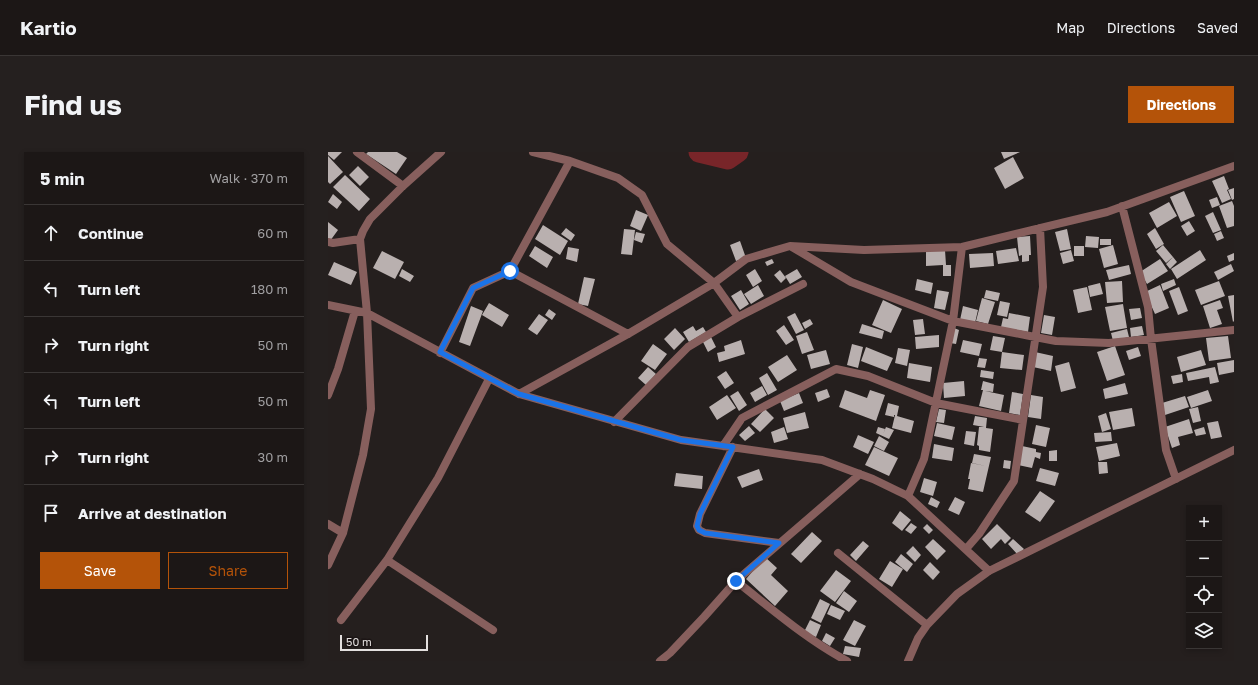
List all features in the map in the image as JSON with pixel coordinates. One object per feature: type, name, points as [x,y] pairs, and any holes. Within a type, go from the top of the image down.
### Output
[{"type":"street","points":[[357,152],[403,186]]},
{"type":"street","points":[[328,565],[343,533],[363,455],[371,409],[367,314],[360,240],[370,219],[403,186],[441,152]]},
{"type":"street","points":[[533,152],[570,161],[618,178],[642,195],[667,244],[714,283],[738,316]]},
{"type":"street","points":[[440,352],[473,288],[510,271],[570,161]]},
{"type":"street","points":[[519,394],[628,334],[714,283],[746,259],[790,246],[864,250],[962,247],[1107,212],[1234,166]]},
{"type":"street","points":[[1122,206],[1148,307],[1166,450],[1176,479]]},
{"type":"street","points":[[966,549],[979,534],[1014,481],[1043,287],[1040,228]]},
{"type":"street","points":[[328,242],[333,243],[360,240]]},
{"type":"street","points":[[790,246],[851,282],[953,321],[1056,341],[1109,343],[1234,330]]},
{"type":"street","points":[[908,496],[924,459],[953,321],[962,247]]},
{"type":"street","points":[[510,271],[628,334]]},
{"type":"street","points":[[614,422],[688,347],[738,316],[803,284]]},
{"type":"street","points":[[328,305],[367,314],[519,394],[681,440],[822,460],[860,474],[908,496],[989,571]]},
{"type":"street","points":[[328,395],[338,369],[355,311]]},
{"type":"street","points":[[723,446],[742,418],[836,369],[868,376],[936,403],[1023,420]]},
{"type":"street","points":[[341,620],[387,560],[438,478],[489,379]]},
{"type":"street","points":[[733,447],[700,514],[697,526],[699,530],[705,533],[779,543]]},
{"type":"street","points":[[908,661],[918,638],[928,625],[957,594],[989,571],[1234,450]]},
{"type":"street","points":[[660,661],[670,653],[736,581],[860,474]]},
{"type":"street","points":[[328,524],[343,533]]},
{"type":"street","points":[[838,553],[928,625]]},
{"type":"street","points":[[387,560],[493,630]]},
{"type":"street","points":[[736,581],[826,650],[847,661]]},
{"type":"building","points":[[328,152],[342,152],[334,160],[328,155]]},
{"type":"building","points":[[368,152],[397,152],[407,158],[396,174],[366,154]]},
{"type":"building","points":[[1001,152],[1020,152],[1004,159]]},
{"type":"building","points":[[328,156],[343,172],[330,184],[328,182]]},
{"type":"building","points":[[1013,157],[1024,178],[1005,189],[994,168]]},
{"type":"building","points":[[358,166],[369,177],[360,186],[349,175]]},
{"type":"building","points":[[345,175],[370,199],[359,211],[333,187]]},
{"type":"building","points":[[1224,176],[1229,189],[1227,190],[1231,199],[1222,203],[1212,181]]},
{"type":"building","points":[[1234,188],[1234,199],[1232,200],[1228,190]]},
{"type":"building","points":[[1184,191],[1195,216],[1181,222],[1170,197]]},
{"type":"building","points":[[333,194],[342,202],[337,209],[328,202]]},
{"type":"building","points":[[1217,197],[1220,205],[1212,208],[1209,200]]},
{"type":"building","points":[[1232,201],[1234,206],[1234,226],[1227,228],[1219,206]]},
{"type":"building","points":[[1169,202],[1177,216],[1157,228],[1149,213]]},
{"type":"building","points":[[636,210],[648,215],[641,231],[630,226]]},
{"type":"building","points":[[1213,212],[1221,230],[1213,233],[1205,216]]},
{"type":"building","points":[[1189,221],[1195,231],[1187,236],[1181,226]]},
{"type":"building","points":[[328,222],[338,230],[330,241],[328,240]]},
{"type":"building","points":[[543,225],[568,241],[560,255],[535,239]]},
{"type":"building","points":[[566,228],[575,235],[571,241],[561,234]]},
{"type":"building","points":[[1155,228],[1164,244],[1156,249],[1147,234]]},
{"type":"building","points":[[624,229],[635,230],[632,255],[621,254]]},
{"type":"building","points":[[1067,229],[1071,249],[1060,251],[1055,232]]},
{"type":"building","points":[[1221,231],[1224,238],[1217,241],[1214,234]]},
{"type":"building","points":[[636,232],[645,234],[642,243],[634,240]]},
{"type":"building","points":[[1030,236],[1031,255],[1029,255],[1029,261],[1022,262],[1022,255],[1019,256],[1017,237]]},
{"type":"building","points":[[1086,236],[1099,237],[1098,248],[1085,247]]},
{"type":"building","points":[[1100,239],[1111,239],[1111,245],[1100,245]]},
{"type":"building","points":[[740,241],[746,258],[736,261],[730,245]]},
{"type":"building","points":[[1113,245],[1118,264],[1104,268],[1099,249]]},
{"type":"building","points":[[1163,245],[1173,257],[1166,263],[1156,251]]},
{"type":"building","points":[[535,246],[553,257],[547,268],[529,256]]},
{"type":"building","points":[[1074,246],[1084,246],[1084,256],[1074,256]]},
{"type":"building","points":[[568,247],[579,249],[577,262],[566,259]]},
{"type":"building","points":[[1016,248],[1019,261],[998,264],[996,251]]},
{"type":"building","points":[[945,250],[946,265],[951,265],[951,276],[943,276],[943,265],[926,266],[926,251]]},
{"type":"building","points":[[1071,250],[1074,261],[1063,264],[1060,253]]},
{"type":"building","points":[[1200,250],[1206,260],[1177,279],[1171,269]]},
{"type":"building","points":[[382,251],[404,262],[395,279],[373,268]]},
{"type":"building","points":[[993,253],[994,266],[970,268],[969,254]]},
{"type":"building","points":[[1234,253],[1234,260],[1229,262],[1227,256]]},
{"type":"building","points":[[1173,257],[1177,262],[1170,269],[1166,264]]},
{"type":"building","points":[[772,259],[774,263],[767,266],[765,262]]},
{"type":"building","points":[[1160,259],[1168,271],[1147,284],[1140,272]]},
{"type":"building","points":[[334,262],[357,272],[351,285],[328,275]]},
{"type":"building","points":[[1231,264],[1234,271],[1218,280],[1214,272]]},
{"type":"building","points":[[1129,265],[1131,274],[1109,280],[1106,270]]},
{"type":"building","points":[[402,269],[414,276],[410,282],[399,276]]},
{"type":"building","points":[[755,269],[762,281],[753,287],[746,275]]},
{"type":"building","points":[[797,269],[802,277],[790,284],[785,276]]},
{"type":"building","points":[[780,270],[786,278],[781,283],[774,275]]},
{"type":"building","points":[[584,277],[595,279],[588,306],[578,304]]},
{"type":"building","points":[[917,279],[933,283],[931,294],[915,290]]},
{"type":"building","points":[[1174,279],[1176,285],[1163,291],[1161,284]]},
{"type":"building","points":[[1122,281],[1123,302],[1107,303],[1105,282]]},
{"type":"building","points":[[1219,281],[1225,296],[1201,305],[1195,290]]},
{"type":"building","points":[[1100,283],[1103,294],[1090,297],[1088,286]]},
{"type":"building","points":[[758,285],[764,296],[751,304],[744,294]]},
{"type":"building","points":[[1160,285],[1169,308],[1155,314],[1145,292]]},
{"type":"building","points":[[1087,287],[1092,310],[1078,313],[1073,290]]},
{"type":"building","points":[[1179,287],[1188,311],[1178,315],[1169,291]]},
{"type":"building","points":[[741,290],[749,304],[740,310],[731,296]]},
{"type":"building","points":[[937,290],[949,292],[945,310],[934,308]]},
{"type":"building","points":[[986,290],[1000,293],[998,301],[984,298]]},
{"type":"building","points":[[1234,295],[1234,321],[1233,322],[1228,296]]},
{"type":"building","points":[[982,298],[995,302],[988,324],[976,321]]},
{"type":"building","points":[[883,300],[902,309],[891,333],[872,325]]},
{"type":"building","points":[[1220,300],[1223,308],[1217,310],[1222,324],[1210,328],[1203,306]]},
{"type":"building","points":[[1000,301],[1010,303],[1007,317],[997,315]]},
{"type":"building","points":[[489,303],[509,315],[502,327],[482,315]]},
{"type":"building","points":[[1123,304],[1127,328],[1110,331],[1105,307]]},
{"type":"building","points":[[471,306],[483,311],[470,346],[459,342]]},
{"type":"building","points":[[963,306],[978,310],[975,323],[960,320]]},
{"type":"building","points":[[1140,308],[1142,318],[1131,320],[1129,309]]},
{"type":"building","points":[[549,309],[556,314],[552,320],[545,315]]},
{"type":"building","points":[[795,313],[804,330],[796,334],[787,317]]},
{"type":"building","points":[[1009,313],[1030,317],[1028,332],[1001,327],[1003,318],[1008,319]]},
{"type":"building","points":[[539,314],[548,320],[537,335],[528,329]]},
{"type":"building","points":[[1044,315],[1055,317],[1052,335],[1041,333]]},
{"type":"building","points":[[810,319],[813,324],[805,329],[802,323]]},
{"type":"building","points":[[923,319],[925,334],[915,335],[913,320]]},
{"type":"building","points":[[862,324],[884,331],[882,339],[859,333]]},
{"type":"building","points":[[784,325],[794,340],[786,345],[776,331]]},
{"type":"building","points":[[693,326],[696,331],[703,327],[706,332],[689,342],[683,332]]},
{"type":"building","points":[[1142,326],[1144,335],[1131,337],[1130,328]]},
{"type":"building","points":[[675,328],[685,339],[674,350],[664,339]]},
{"type":"building","points":[[954,328],[959,330],[956,344],[950,343]]},
{"type":"building","points":[[1127,329],[1129,337],[1113,341],[1111,333]]},
{"type":"building","points":[[807,332],[814,350],[802,354],[796,336]]},
{"type":"building","points":[[939,335],[939,347],[916,349],[915,337]]},
{"type":"building","points":[[993,336],[1005,338],[1002,352],[990,350]]},
{"type":"building","points":[[1228,336],[1231,358],[1209,361],[1206,338]]},
{"type":"building","points":[[711,337],[716,347],[708,352],[703,342]]},
{"type":"building","points":[[741,340],[745,354],[719,362],[717,353],[725,351],[724,346]]},
{"type":"building","points":[[963,340],[982,344],[979,356],[960,352]]},
{"type":"building","points":[[653,344],[667,354],[655,370],[641,361]]},
{"type":"building","points":[[852,344],[863,347],[858,368],[847,365]]},
{"type":"building","points":[[1115,346],[1125,375],[1107,381],[1097,352]]},
{"type":"building","points":[[866,347],[893,358],[887,371],[861,361]]},
{"type":"building","points":[[1138,347],[1141,356],[1129,360],[1126,351]]},
{"type":"building","points":[[898,348],[910,350],[907,366],[895,363]]},
{"type":"building","points":[[826,350],[830,364],[811,369],[807,355]]},
{"type":"building","points":[[1201,350],[1206,365],[1181,372],[1177,357]]},
{"type":"building","points":[[1002,352],[1024,355],[1022,370],[1000,368]]},
{"type":"building","points":[[1035,352],[1053,356],[1051,371],[1033,367]]},
{"type":"building","points":[[787,355],[797,370],[778,382],[768,367]]},
{"type":"building","points":[[979,358],[987,359],[985,368],[977,367]]},
{"type":"building","points":[[1234,360],[1234,372],[1219,375],[1217,363]]},
{"type":"building","points":[[1069,362],[1076,388],[1061,392],[1055,366]]},
{"type":"building","points":[[909,363],[932,367],[930,382],[907,378]]},
{"type":"building","points":[[648,367],[656,374],[646,385],[638,378]]},
{"type":"building","points":[[1215,367],[1219,382],[1210,384],[1209,377],[1188,381],[1186,373]]},
{"type":"building","points":[[981,370],[994,372],[993,379],[980,377]]},
{"type":"building","points":[[726,371],[734,383],[725,389],[717,377]]},
{"type":"building","points":[[767,373],[777,390],[768,395],[759,378]]},
{"type":"building","points":[[1182,374],[1183,382],[1173,384],[1171,376]]},
{"type":"building","points":[[964,381],[965,396],[944,398],[943,383]]},
{"type":"building","points":[[983,381],[994,384],[993,392],[985,391],[1004,395],[1001,411],[979,406],[983,390],[981,390]]},
{"type":"building","points":[[1125,383],[1128,394],[1105,399],[1103,389]]},
{"type":"building","points":[[762,386],[767,395],[755,402],[750,393]]},
{"type":"building","points":[[827,389],[830,397],[818,402],[815,393]]},
{"type":"building","points":[[845,390],[867,398],[870,390],[885,395],[876,421],[839,407]]},
{"type":"building","points":[[1208,390],[1212,401],[1191,408],[1187,397]]},
{"type":"building","points":[[738,391],[747,405],[739,411],[730,396]]},
{"type":"building","points":[[1012,392],[1023,394],[1020,415],[1009,413]]},
{"type":"building","points":[[799,393],[803,403],[784,411],[780,401]]},
{"type":"building","points":[[727,395],[736,408],[717,420],[709,407]]},
{"type":"building","points":[[1031,395],[1043,397],[1041,419],[1028,417]]},
{"type":"building","points":[[1185,396],[1189,407],[1165,415],[1162,403]]},
{"type":"building","points":[[888,403],[899,406],[897,416],[914,421],[911,433],[892,428],[895,415],[894,417],[885,415]]},
{"type":"building","points":[[1198,407],[1201,421],[1193,423],[1189,409]]},
{"type":"building","points":[[1132,408],[1135,426],[1113,430],[1109,412]]},
{"type":"building","points":[[765,409],[774,418],[760,432],[751,424]]},
{"type":"building","points":[[939,409],[946,410],[944,423],[936,422]]},
{"type":"building","points":[[805,412],[809,428],[787,433],[783,418]]},
{"type":"building","points":[[1106,413],[1111,429],[1102,432],[1098,416]]},
{"type":"building","points":[[975,416],[987,418],[986,428],[993,429],[990,452],[979,450],[979,446],[977,445],[979,427],[984,427],[973,425]]},
{"type":"building","points":[[1189,419],[1193,433],[1178,437],[1180,445],[1172,448],[1165,427]]},
{"type":"building","points":[[1218,421],[1222,437],[1211,439],[1207,423]]},
{"type":"building","points":[[937,423],[955,427],[952,440],[934,436]]},
{"type":"building","points":[[1036,425],[1050,428],[1046,447],[1032,444]]},
{"type":"building","points":[[749,426],[755,433],[745,441],[739,435]]},
{"type":"building","points":[[784,427],[788,439],[774,443],[771,432]]},
{"type":"building","points":[[878,427],[885,429],[883,434],[886,427],[894,430],[889,439],[876,433]]},
{"type":"building","points":[[1204,427],[1206,434],[1196,436],[1194,430]]},
{"type":"building","points":[[966,431],[976,432],[974,446],[964,444]]},
{"type":"building","points":[[1111,432],[1112,441],[1095,442],[1094,433]]},
{"type":"building","points":[[858,435],[874,442],[868,454],[853,447]]},
{"type":"building","points":[[879,436],[889,442],[884,451],[874,446]]},
{"type":"building","points":[[1117,443],[1120,456],[1099,461],[1096,447]]},
{"type":"building","points":[[934,444],[954,448],[952,461],[932,458]]},
{"type":"building","points":[[1022,446],[1036,449],[1036,452],[1041,453],[1040,459],[1035,457],[1032,468],[1018,465]]},
{"type":"building","points":[[874,447],[898,458],[889,476],[865,465]]},
{"type":"building","points":[[1057,450],[1057,461],[1049,461],[1049,451]]},
{"type":"building","points":[[974,454],[991,457],[983,492],[968,489],[971,463],[986,466],[972,463]]},
{"type":"building","points":[[1004,460],[1011,461],[1010,469],[1003,468]]},
{"type":"building","points":[[1098,462],[1107,462],[1108,473],[1099,474]]},
{"type":"building","points":[[1040,468],[1059,473],[1055,486],[1036,481]]},
{"type":"building","points":[[759,469],[763,480],[742,488],[737,477]]},
{"type":"building","points":[[676,473],[703,476],[702,489],[674,486]]},
{"type":"building","points":[[924,478],[937,482],[933,496],[920,492]]},
{"type":"building","points":[[1040,491],[1055,501],[1040,522],[1025,512]]},
{"type":"building","points":[[931,497],[940,502],[937,508],[928,504]]},
{"type":"building","points":[[955,497],[965,502],[959,515],[948,510]]},
{"type":"building","points":[[900,511],[911,520],[902,531],[892,523]]},
{"type":"building","points":[[911,523],[917,527],[911,534],[905,530]]},
{"type":"building","points":[[927,524],[933,530],[929,534],[923,528]]},
{"type":"building","points":[[997,524],[1011,538],[1005,544],[1001,539],[991,549],[982,539]]},
{"type":"building","points":[[812,532],[822,541],[801,563],[791,554]]},
{"type":"building","points":[[933,539],[946,551],[937,560],[925,547]]},
{"type":"building","points":[[1013,539],[1024,549],[1018,555],[1008,544]]},
{"type":"building","points":[[863,541],[869,546],[856,561],[850,555]]},
{"type":"building","points":[[913,546],[921,555],[915,562],[906,553]]},
{"type":"building","points":[[901,554],[913,564],[907,572],[895,562]]},
{"type":"building","points":[[765,557],[777,568],[771,575],[788,591],[775,606],[746,579]]},
{"type":"building","points":[[890,561],[903,569],[892,587],[879,579]]},
{"type":"building","points":[[930,562],[940,572],[933,580],[923,570]]},
{"type":"building","points":[[836,570],[851,581],[835,602],[820,591]]},
{"type":"building","points":[[844,591],[857,601],[849,612],[836,603]]},
{"type":"building","points":[[820,599],[830,604],[821,623],[811,618]]},
{"type":"building","points":[[831,605],[845,611],[840,620],[827,614]]},
{"type":"building","points":[[810,620],[821,625],[816,637],[804,632]]},
{"type":"building","points":[[854,620],[866,626],[855,646],[843,640]]},
{"type":"building","points":[[826,633],[835,638],[830,646],[822,641]]},
{"type":"building","points":[[845,646],[861,648],[859,657],[843,654]]},
{"type":"waterway","points":[[699,152],[728,159],[738,152]]},
{"type":"route","points":[[510,271],[473,288],[440,352],[519,394],[681,440],[733,447],[700,514],[697,526],[699,530],[705,533],[722,534],[779,543],[736,581]]}]
